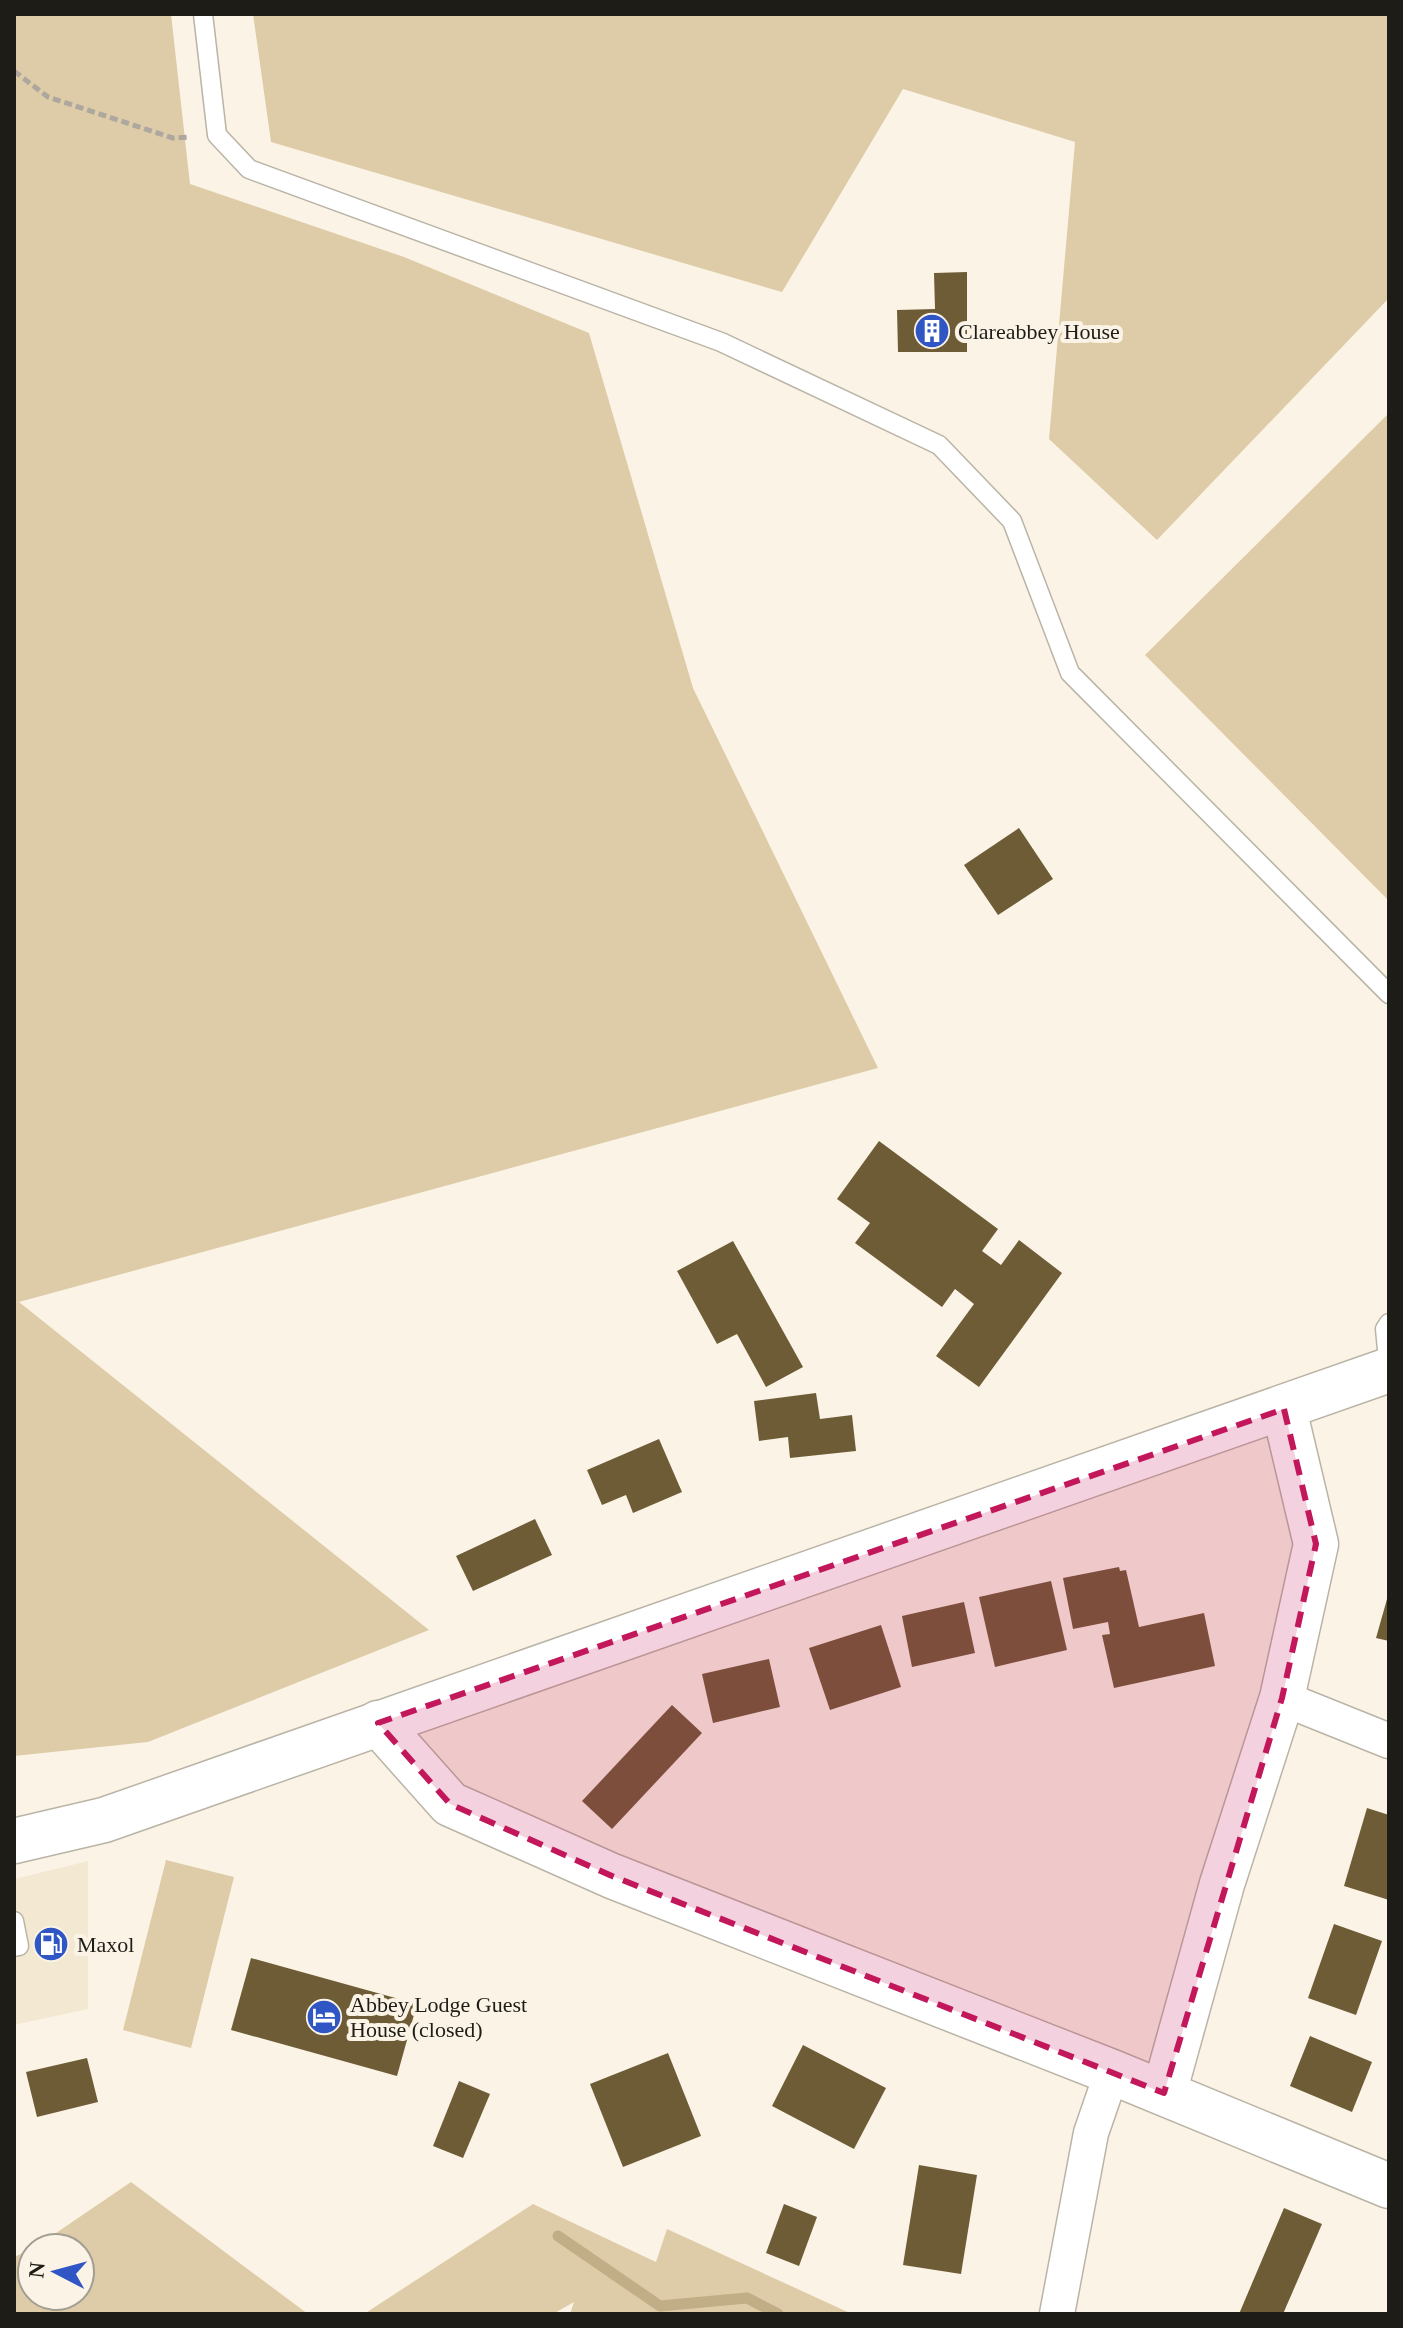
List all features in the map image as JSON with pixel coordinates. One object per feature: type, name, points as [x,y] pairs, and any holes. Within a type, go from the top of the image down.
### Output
[{"type":"main road","points":[[14,1841],[104,1820],[1389,1370]]},
{"type":"main road","points":[[1164,2093],[1222,1884],[1282,1698],[1316,1544],[1284,1409]]},
{"type":"main road","points":[[378,1723],[450,1804],[612,1876],[1112,2072],[1389,2186]]},
{"type":"street","points":[[1282,1698],[1389,1741]]},
{"type":"street","points":[[1057,2314],[1091,2133],[1112,2072]]},
{"type":"lane","points":[[203,14],[217,135],[249,169],[721,342],[939,445],[1012,521],[1070,673],[1389,994]]},
{"type":"lane","points":[[1389,1323],[1385,1329],[1389,1370]]},
{"type":"lane","points":[[14,1921],[19,1946],[14,1947]]},
{"type":"path","points":[[14,71],[48,97],[173,138],[217,135]]},
{"type":"highlighted area","points":[[1284,1409],[1316,1544],[1282,1698],[1164,2093],[612,1876],[450,1804],[378,1723]]},
{"type":"shaded area","points":[[14,14],[171,14],[190,184],[404,257],[589,333],[693,688],[878,1068],[19,1302],[429,1630],[148,1742],[14,1756]]},
{"type":"shaded area","points":[[253,14],[1389,14],[1389,298],[1157,540],[1049,439],[1075,142],[903,89],[782,292],[271,142]]},
{"type":"shaded area","points":[[1389,413],[1389,901],[1145,655]]},
{"type":"shaded area","points":[[166,1860],[234,1877],[191,2048],[123,2030]]},
{"type":"shaded area","name":"Maxol","points":[[88,1861],[88,2009],[14,2025],[14,1879]]},
{"type":"shaded area","points":[[131,2182],[308,2314],[14,2314],[16,2256],[16,2312],[96,2312],[96,2232],[58,2232]]},
{"type":"shaded area","points":[[533,2204],[656,2262],[667,2229],[852,2314],[570,2314],[574,2302],[553,2314],[364,2314]]},
{"type":"building","name":"Clareabbey House","points":[[967,272],[967,352],[898,352],[897,310],[935,309],[934,273]]},
{"type":"building","points":[[1019,828],[1053,879],[998,915],[964,865]]},
{"type":"building","points":[[879,1141],[998,1229],[982,1251],[1001,1265],[1019,1240],[1062,1273],[979,1387],[936,1356],[974,1304],[955,1289],[942,1307],[855,1243],[870,1223],[837,1199]]},
{"type":"building","points":[[733,1241],[803,1367],[766,1387],[737,1334],[717,1344],[677,1271]]},
{"type":"building","points":[[816,1393],[820,1419],[852,1415],[856,1451],[790,1458],[788,1437],[759,1441],[754,1401]]},
{"type":"building","points":[[659,1439],[682,1492],[633,1513],[626,1495],[602,1505],[587,1470]]},
{"type":"building","points":[[535,1519],[552,1555],[473,1591],[456,1556]]},
{"type":"building","points":[[1119,1567],[1120,1571],[1126,1570],[1139,1627],[1204,1613],[1215,1666],[1114,1688],[1102,1635],[1110,1634],[1108,1622],[1073,1629],[1063,1578]]},
{"type":"building","points":[[1051,1581],[1067,1650],[995,1667],[979,1597]]},
{"type":"building","points":[[1389,1592],[1389,1641],[1376,1638]]},
{"type":"building","points":[[964,1602],[975,1653],[912,1667],[902,1616]]},
{"type":"building","points":[[881,1625],[901,1687],[830,1710],[809,1648]]},
{"type":"building","points":[[769,1659],[780,1707],[713,1723],[702,1674]]},
{"type":"building","points":[[672,1705],[702,1733],[612,1829],[582,1801]]},
{"type":"building","points":[[1367,1808],[1389,1815],[1389,1900],[1344,1886]]},
{"type":"building","points":[[1334,1924],[1382,1941],[1356,2015],[1308,1998]]},
{"type":"building","name":"Abbey Lodge Guest House (closed)","points":[[251,1958],[417,2004],[397,2076],[231,2030]]},
{"type":"building","points":[[1310,2036],[1372,2062],[1352,2112],[1290,2086]]},
{"type":"building","points":[[803,2045],[886,2088],[854,2149],[772,2106]]},
{"type":"building","points":[[668,2053],[701,2136],[623,2167],[590,2084]]},
{"type":"building","points":[[87,2058],[98,2102],[37,2117],[26,2072]]},
{"type":"building","points":[[459,2081],[490,2094],[463,2158],[433,2146]]},
{"type":"building","points":[[919,2165],[977,2175],[961,2274],[903,2265]]},
{"type":"building","points":[[784,2204],[817,2217],[799,2266],[766,2253]]},
{"type":"building","points":[[1284,2208],[1322,2224],[1283,2314],[1239,2314]]},
{"type":"waterway","points":[[558,2236],[660,2306],[747,2298],[778,2314]]},
{"type":"place","name":"Clareabbey House","points":[[932,331]]},
{"type":"place","name":"Maxol","points":[[51,1944]]},
{"type":"place","name":"Abbey Lodge Guest House (closed)","points":[[324,2017]]}]
